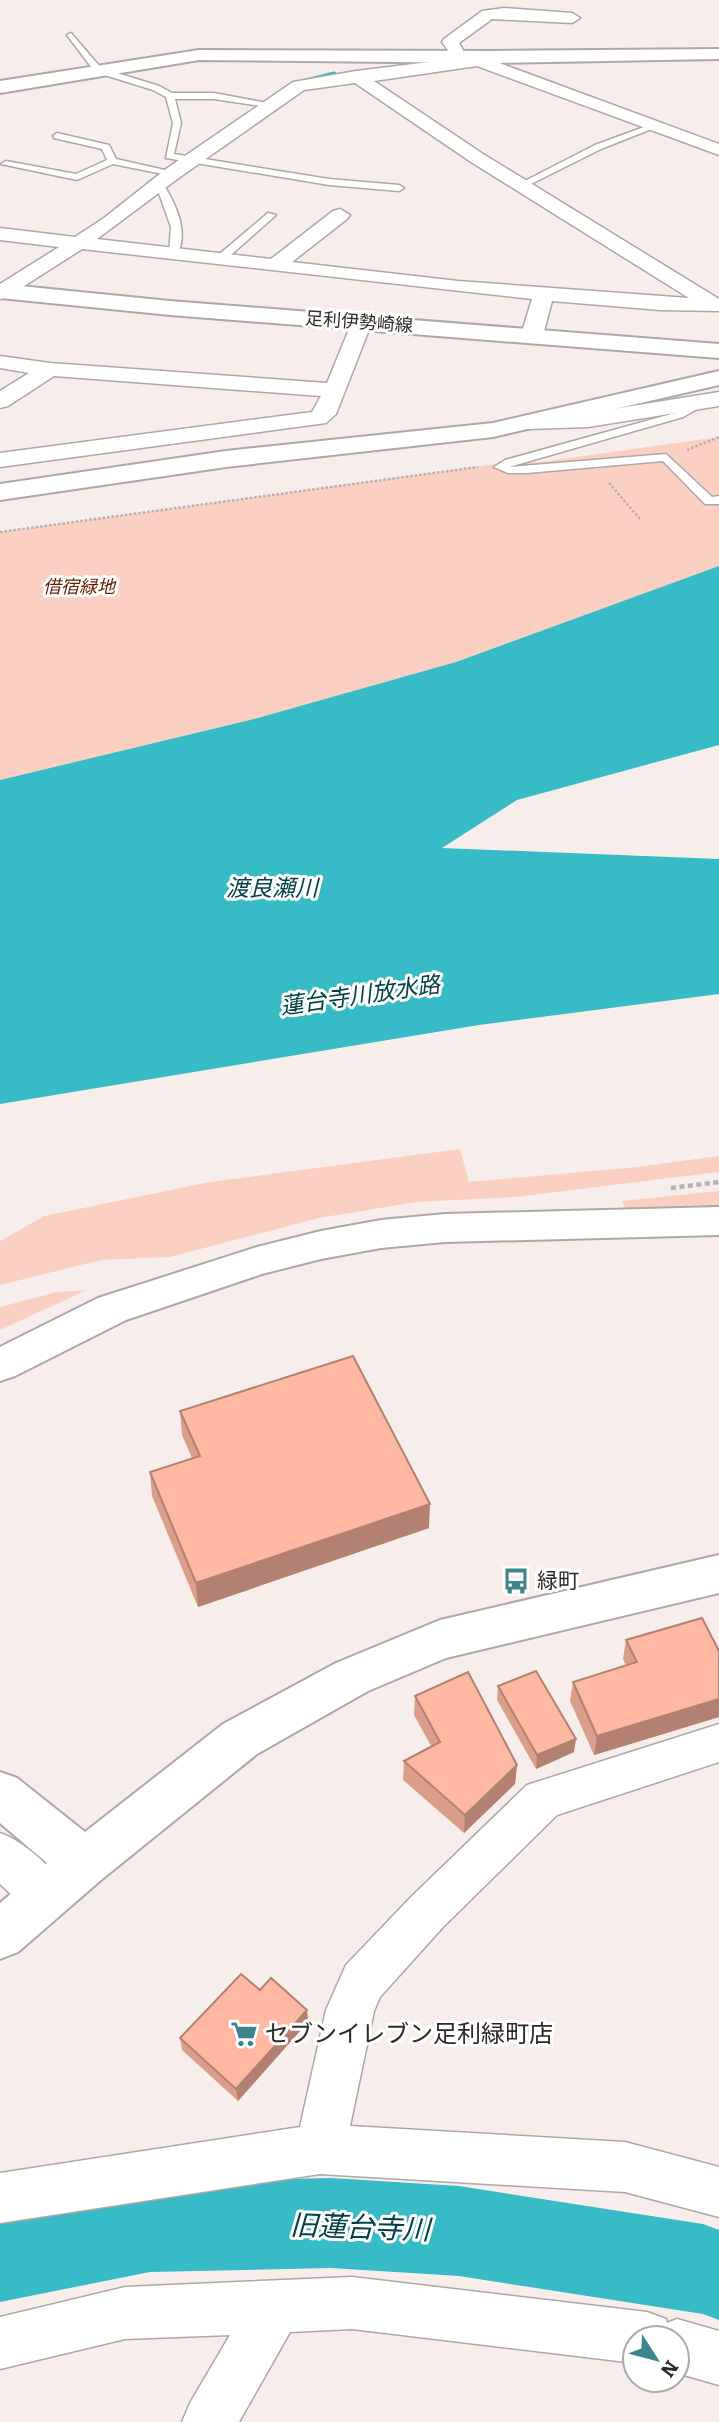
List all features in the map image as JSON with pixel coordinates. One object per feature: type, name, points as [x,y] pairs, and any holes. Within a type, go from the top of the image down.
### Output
[{"type":"street","points":[[572,18],[488,14],[450,42],[476,58],[719,150]]},
{"type":"street","points":[[0,87],[199,55],[476,58],[719,54]]},
{"type":"street","points":[[274,55],[299,86]]},
{"type":"street","points":[[1,292],[111,222],[165,178],[299,86],[476,58]]},
{"type":"street","points":[[356,76],[522,185],[717,305]]},
{"type":"street","points":[[275,265],[340,215]]},
{"type":"street","points":[[0,234],[543,295],[717,305]]},
{"type":"street","name":"足利伊勢崎線","points":[[1,292],[170,309],[719,351]]},
{"type":"street","points":[[532,335],[543,295]]},
{"type":"street","points":[[0,460],[318,418],[325,414],[362,322]]},
{"type":"street","points":[[0,362],[50,369],[335,390]]},
{"type":"street","points":[[0,401],[50,369]]},
{"type":"street","points":[[0,492],[226,458],[473,432],[529,422],[719,378]]},
{"type":"street","points":[[529,422],[589,420],[711,401]]},
{"type":"street","points":[[0,1365],[112,1309],[244,1265],[321,1245],[381,1234],[445,1228],[719,1221]]},
{"type":"street","points":[[0,1935],[83,1864],[240,1739],[352,1677],[440,1640],[719,1574]]},
{"type":"street","points":[[320,2149],[350,2010],[363,1980],[426,1912],[543,1799],[719,1743]]},
{"type":"street","points":[[0,1794],[56,1838],[83,1864]]},
{"type":"street","points":[[0,1854],[45,1896]]},
{"type":"street","points":[[0,2198],[320,2149],[625,2167],[719,2192]]},
{"type":"street","points":[[0,2343],[125,2313],[352,2303],[621,2335]]},
{"type":"street","points":[[209,2422],[275,2307]]},
{"type":"street","points":[[691,2350],[719,2358]]},
{"type":"lane","points":[[71,35],[98,70],[156,88],[170,96],[214,96],[274,105]]},
{"type":"lane","points":[[170,96],[177,123],[169,156],[191,162],[329,182],[399,188]]},
{"type":"lane","points":[[522,185],[598,147],[655,126]]},
{"type":"lane","points":[[57,136],[106,147],[111,161]]},
{"type":"lane","points":[[6,164],[77,177],[111,161],[165,178],[163,191],[176,224],[177,248],[174,253]]},
{"type":"lane","points":[[220,258],[271,215]]},
{"type":"lane","points":[[500,467],[509,461],[678,415],[711,401]]},
{"type":"lane","points":[[500,467],[514,471],[666,457],[709,501],[719,500]]},
{"type":"path","points":[[666,457],[719,437]]},
{"type":"path","points":[[593,464],[640,519]]},
{"type":"path","points":[[0,532],[68,520],[500,467]]},
{"type":"green space","name":"借宿緑地","points":[[719,437],[719,566],[456,662],[254,719],[0,780],[0,532],[496,464],[540,462]]},
{"type":"green space","points":[[460,1149],[469,1182],[637,1167],[719,1156],[719,1172],[516,1197],[417,1202],[319,1218],[170,1257],[101,1260],[0,1285],[0,1241],[44,1216],[210,1182]]},
{"type":"green space","points":[[719,1191],[719,1207],[625,1209],[622,1201]]},
{"type":"green space","points":[[87,1290],[0,1330],[0,1307],[57,1292]]},
{"type":"water","name":"渡良瀬川","points":[[719,566],[719,745],[517,800],[442,848],[719,859],[719,994],[479,1025],[0,1104],[0,780],[254,719],[456,662]]},
{"type":"building","points":[[353,1356],[430,1504],[196,1583],[150,1472],[200,1456],[180,1411]]},
{"type":"building","points":[[702,1618],[719,1651],[719,1699],[597,1736],[573,1682],[637,1662],[626,1640]]},
{"type":"building","points":[[536,1671],[576,1739],[537,1755],[498,1686]]},
{"type":"building","points":[[468,1672],[517,1765],[465,1815],[404,1761],[440,1742],[415,1696]]},
{"type":"building","points":[[241,1974],[260,1990],[271,1978],[307,2010],[236,2089],[180,2038]]},
{"type":"waterway","points":[[310,80],[334,74]]},
{"type":"waterway","name":"旧蓮台寺川","points":[[0,2257],[150,2227],[331,2223],[459,2231],[703,2269],[719,2275]]},
{"type":"place","name":"緑町","points":[[516,1581]]},
{"type":"place","name":"セブンイレブン足利緑町店","points":[[244,2034]]},
{"type":"water label","name":"蓮台寺川放水路","points":[[360,995]]}]
